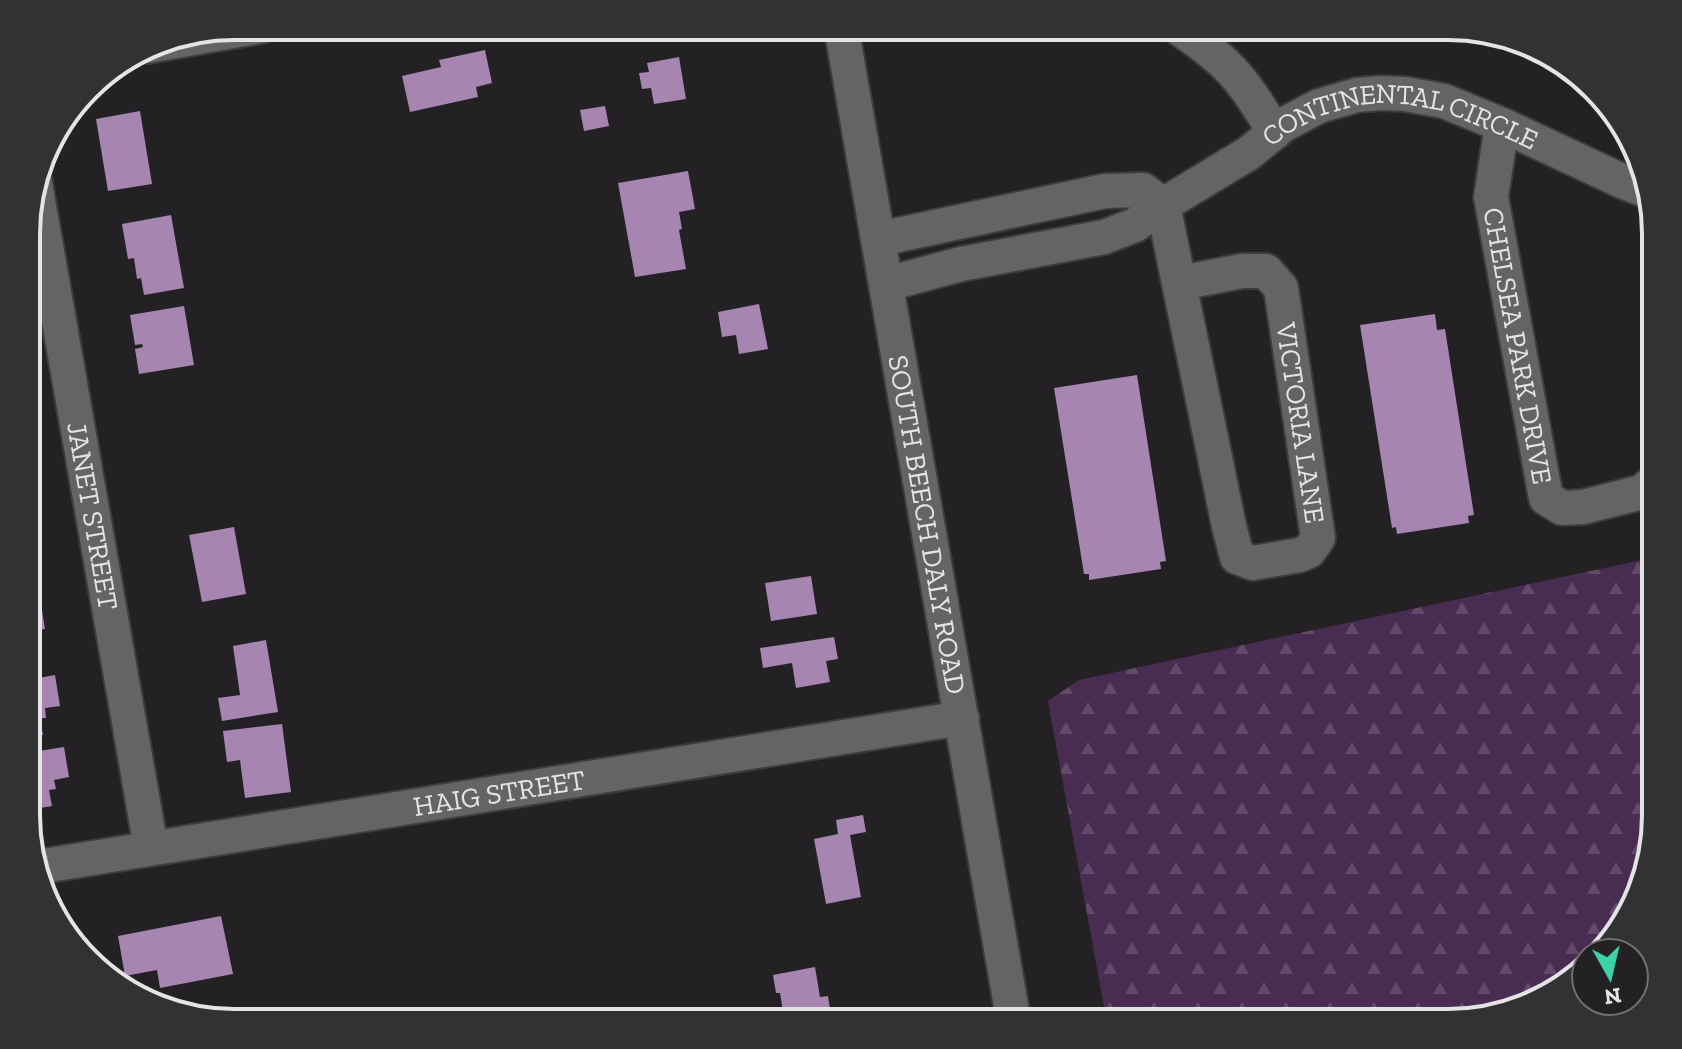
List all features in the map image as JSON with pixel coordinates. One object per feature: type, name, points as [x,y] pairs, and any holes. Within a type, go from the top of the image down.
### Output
[{"type":"street","name":"SOUTH BEECH DALY ROAD","points":[[843,40],[1012,1009]]},
{"type":"street","points":[[1196,40],[1228,66],[1275,132]]},
{"type":"street","name":"CONTINENTAL CIRCLE","points":[[887,284],[961,264],[1104,237],[1135,225],[1319,106],[1357,95],[1405,94],[1444,101],[1635,186]]},
{"type":"street","name":"CHELSEA PARK DRIVE","points":[[1502,125],[1491,197],[1546,498],[1562,508],[1583,507],[1642,492]]},
{"type":"street","points":[[879,239],[1105,191],[1143,190],[1163,205]]},
{"type":"street","name":"VICTORIA LANE","points":[[1163,205],[1237,557],[1253,563],[1309,551],[1318,538],[1281,288],[1266,271],[1242,271],[1180,283]]},
{"type":"street","name":"JANET STREET","points":[[41,219],[151,848]]},
{"type":"street","name":"HAIG STREET","points":[[47,865],[962,718]]},
{"type":"green space","points":[[1642,560],[1642,828],[1632,877],[1622,901],[1598,937],[1570,937],[1570,966],[1534,989],[1486,1005],[1461,1009],[1104,1009],[1048,701],[1079,680]]},
{"type":"building","points":[[485,50],[492,83],[476,87],[478,97],[410,112],[402,76],[441,67],[439,60]]},
{"type":"building","points":[[679,57],[686,99],[654,104],[651,88],[642,89],[639,73],[649,72],[647,63]]},
{"type":"building","points":[[605,106],[609,126],[584,131],[580,110]]},
{"type":"building","points":[[140,111],[152,184],[108,191],[96,119]]},
{"type":"building","points":[[688,171],[695,209],[679,212],[686,269],[635,277],[618,183]]},
{"type":"building","points":[[171,215],[184,288],[144,295],[141,278],[137,279],[134,258],[128,259],[122,224]]},
{"type":"building","points":[[759,304],[768,349],[739,354],[736,335],[722,337],[718,312]]},
{"type":"building","points":[[184,306],[194,365],[139,374],[135,349],[143,347],[142,344],[135,345],[130,315]]},
{"type":"building","points":[[1435,314],[1437,330],[1445,329],[1474,515],[1468,516],[1469,523],[1397,534],[1396,527],[1392,528],[1360,325]]},
{"type":"building","points":[[1137,375],[1166,561],[1160,562],[1161,569],[1089,580],[1089,574],[1084,574],[1054,388]]},
{"type":"building","points":[[234,527],[246,594],[202,602],[189,535]]},
{"type":"building","points":[[811,576],[817,614],[771,621],[765,583]]},
{"type":"building","points":[[40,598],[45,629],[40,630]]},
{"type":"building","points":[[834,637],[838,659],[826,661],[830,682],[796,688],[792,663],[763,668],[760,648]]},
{"type":"building","points":[[266,640],[278,712],[222,721],[218,698],[240,695],[233,646]]},
{"type":"building","points":[[55,675],[60,706],[45,708],[46,718],[40,718],[40,678]]},
{"type":"building","points":[[282,724],[291,792],[245,798],[240,760],[227,762],[223,731]]},
{"type":"building","points":[[64,747],[69,777],[54,780],[56,789],[49,790],[52,806],[40,808],[40,751]]},
{"type":"building","points":[[863,815],[866,832],[850,835],[861,897],[826,904],[814,839],[838,834],[836,820]]},
{"type":"building","points":[[221,916],[233,974],[160,988],[157,970],[125,975],[118,936]]},
{"type":"building","points":[[815,967],[820,997],[828,996],[830,1009],[783,1009],[773,975]]}]
